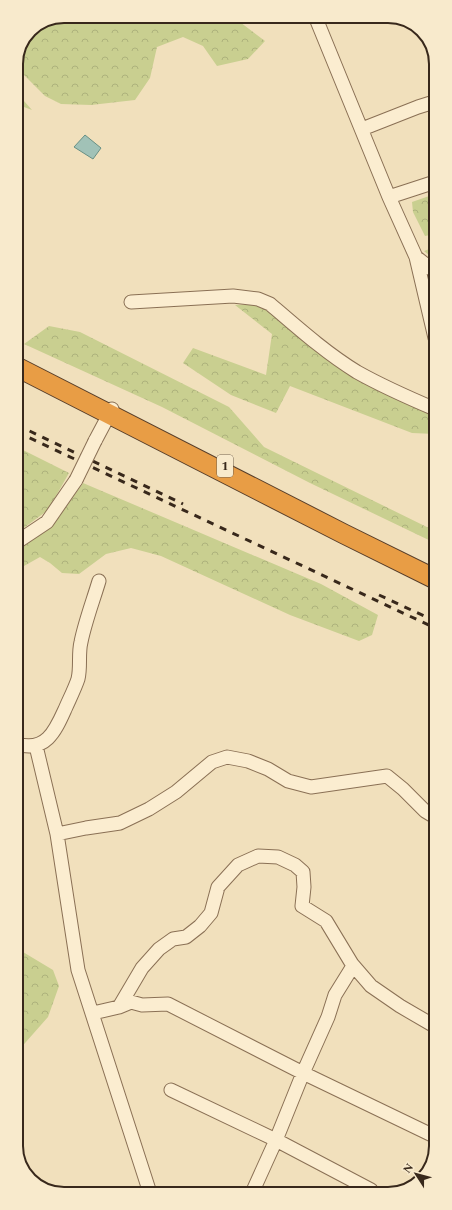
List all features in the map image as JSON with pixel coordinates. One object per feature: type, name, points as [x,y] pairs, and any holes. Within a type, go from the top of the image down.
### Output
[{"type":"highway","name":"1","points":[[23,365],[344,534],[429,576]]},
{"type":"highway","name":"1","points":[[23,370],[199,453],[429,565]]},
{"type":"street","points":[[318,23],[389,197],[416,257],[429,312]]},
{"type":"street","points":[[362,129],[429,104]]},
{"type":"street","points":[[389,197],[429,184]]},
{"type":"street","points":[[416,257],[429,267]]},
{"type":"street","points":[[131,302],[233,296],[258,299],[270,304],[328,352],[357,372],[398,393],[429,406]]},
{"type":"street","points":[[23,538],[47,522],[76,480],[110,411]]},
{"type":"street","points":[[23,746],[36,746],[46,740],[55,731],[78,678],[81,641],[99,581]]},
{"type":"street","points":[[36,746],[57,834],[78,970],[148,1187]]},
{"type":"street","points":[[57,834],[120,823],[149,809],[176,792],[212,762],[227,757],[248,761],[268,769],[288,781],[311,787],[387,776],[429,813]]},
{"type":"street","points":[[119,1007],[142,968],[154,954],[173,939],[186,937],[212,914],[218,887],[238,865],[258,856],[278,857],[295,865],[303,872],[304,887],[302,906],[326,921],[353,966],[371,986],[400,1006],[429,1023]]},
{"type":"street","points":[[255,1187],[328,1017],[335,995],[353,966]]},
{"type":"street","points":[[93,1013],[119,1007],[131,1002],[142,1005],[168,1004],[303,1073],[429,1134]]},
{"type":"street","points":[[172,1090],[276,1140],[365,1187]]},
{"type":"green space","points":[[241,23],[265,41],[248,59],[217,66],[203,46],[183,37],[157,47],[150,78],[135,100],[91,105],[61,104],[45,96],[23,74],[24,53],[35,35],[48,26],[56,24]]},
{"type":"green space","points":[[23,100],[32,110],[23,107]]},
{"type":"green space","points":[[429,196],[429,235],[425,236],[413,212],[412,202]]},
{"type":"green space","points":[[429,249],[429,255],[424,251]]},
{"type":"green space","points":[[429,272],[429,283],[427,274]]},
{"type":"green space","points":[[257,304],[265,306],[429,411],[429,434],[412,433],[290,386],[276,413],[231,395],[183,363],[193,348],[266,375],[272,334],[235,305]]},
{"type":"green space","points":[[49,326],[80,332],[229,407],[264,447],[429,528],[429,540],[310,483],[162,407],[24,344]]},
{"type":"green space","points":[[23,450],[69,473],[48,510],[23,529]]},
{"type":"green space","points":[[83,483],[321,584],[378,615],[372,635],[359,641],[290,615],[161,556],[131,548],[106,554],[79,574],[62,573],[40,557],[23,567],[23,544],[57,519]]},
{"type":"green space","points":[[23,952],[53,970],[59,986],[48,1017],[23,1045]]},
{"type":"water","points":[[85,135],[101,148],[93,159],[74,147]]},
{"type":"railway","points":[[23,428],[183,504]]},
{"type":"railway","points":[[23,435],[429,625]]},
{"type":"railway","points":[[379,595],[429,618]]}]
